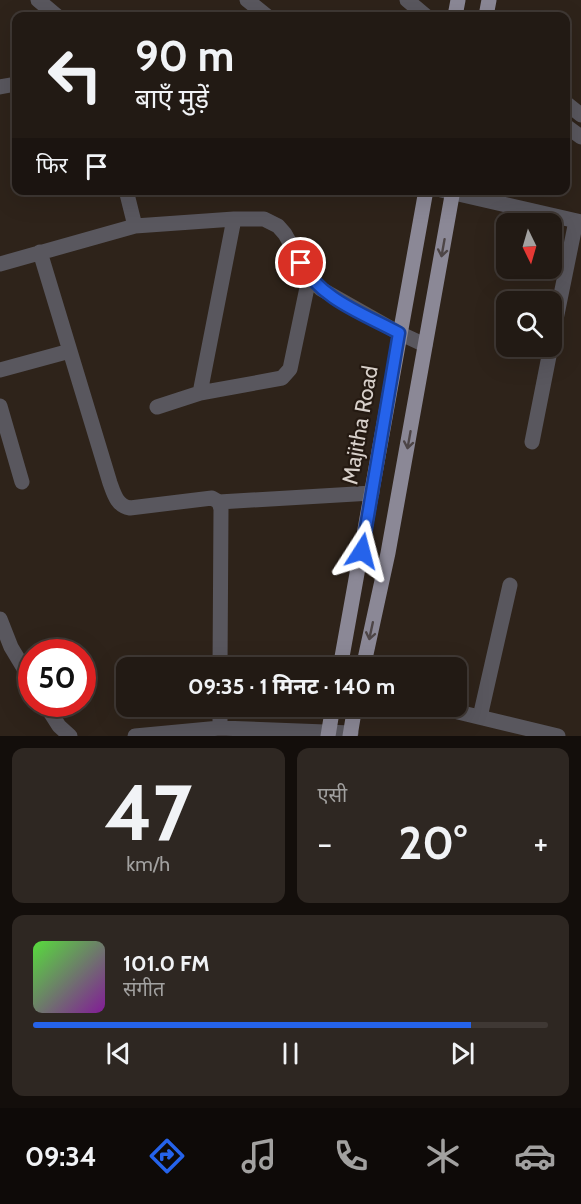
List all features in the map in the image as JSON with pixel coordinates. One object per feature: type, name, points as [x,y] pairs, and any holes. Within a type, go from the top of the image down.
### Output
[{"type":"main road","name":"Majitha Road","points":[[342,657],[425,195]]},
{"type":"main road","points":[[365,657],[387,557],[425,345],[448,195]]},
{"type":"main road","points":[[362,551],[387,557]]},
{"type":"main road","points":[[329,734],[331,717]]},
{"type":"main road","points":[[350,734],[354,717]]},
{"type":"street","points":[[38,0],[52,12]]},
{"type":"street","points":[[248,0],[262,12]]},
{"type":"street","points":[[407,0],[421,12]]},
{"type":"street","points":[[127,195],[135,225]]},
{"type":"street","points":[[466,195],[578,221],[562,294]]},
{"type":"street","points":[[200,393],[234,219]]},
{"type":"street","points":[[0,264],[135,225],[264,219],[278,226],[285,234],[309,278],[330,296],[425,345]]},
{"type":"street","points":[[40,252],[110,483],[118,502],[130,508],[212,498],[219,502],[372,493]]},
{"type":"street","points":[[157,407],[200,393],[275,380],[287,375],[309,278]]},
{"type":"street","points":[[0,370],[70,351]]},
{"type":"street","points":[[532,442],[548,357]]},
{"type":"street","points":[[0,406],[22,482]]},
{"type":"street","points":[[219,502],[221,510],[220,657]]},
{"type":"street","points":[[480,717],[510,585]]},
{"type":"street","points":[[0,619],[18,659]]},
{"type":"street","points":[[467,714],[558,736]]},
{"type":"street","points":[[53,717],[70,736]]},
{"type":"street","points":[[220,717],[220,728]]},
{"type":"street","points":[[135,736],[220,728],[350,734]]},
{"type":"route","points":[[301,263],[309,278],[330,296],[399,333],[362,551]]}]
